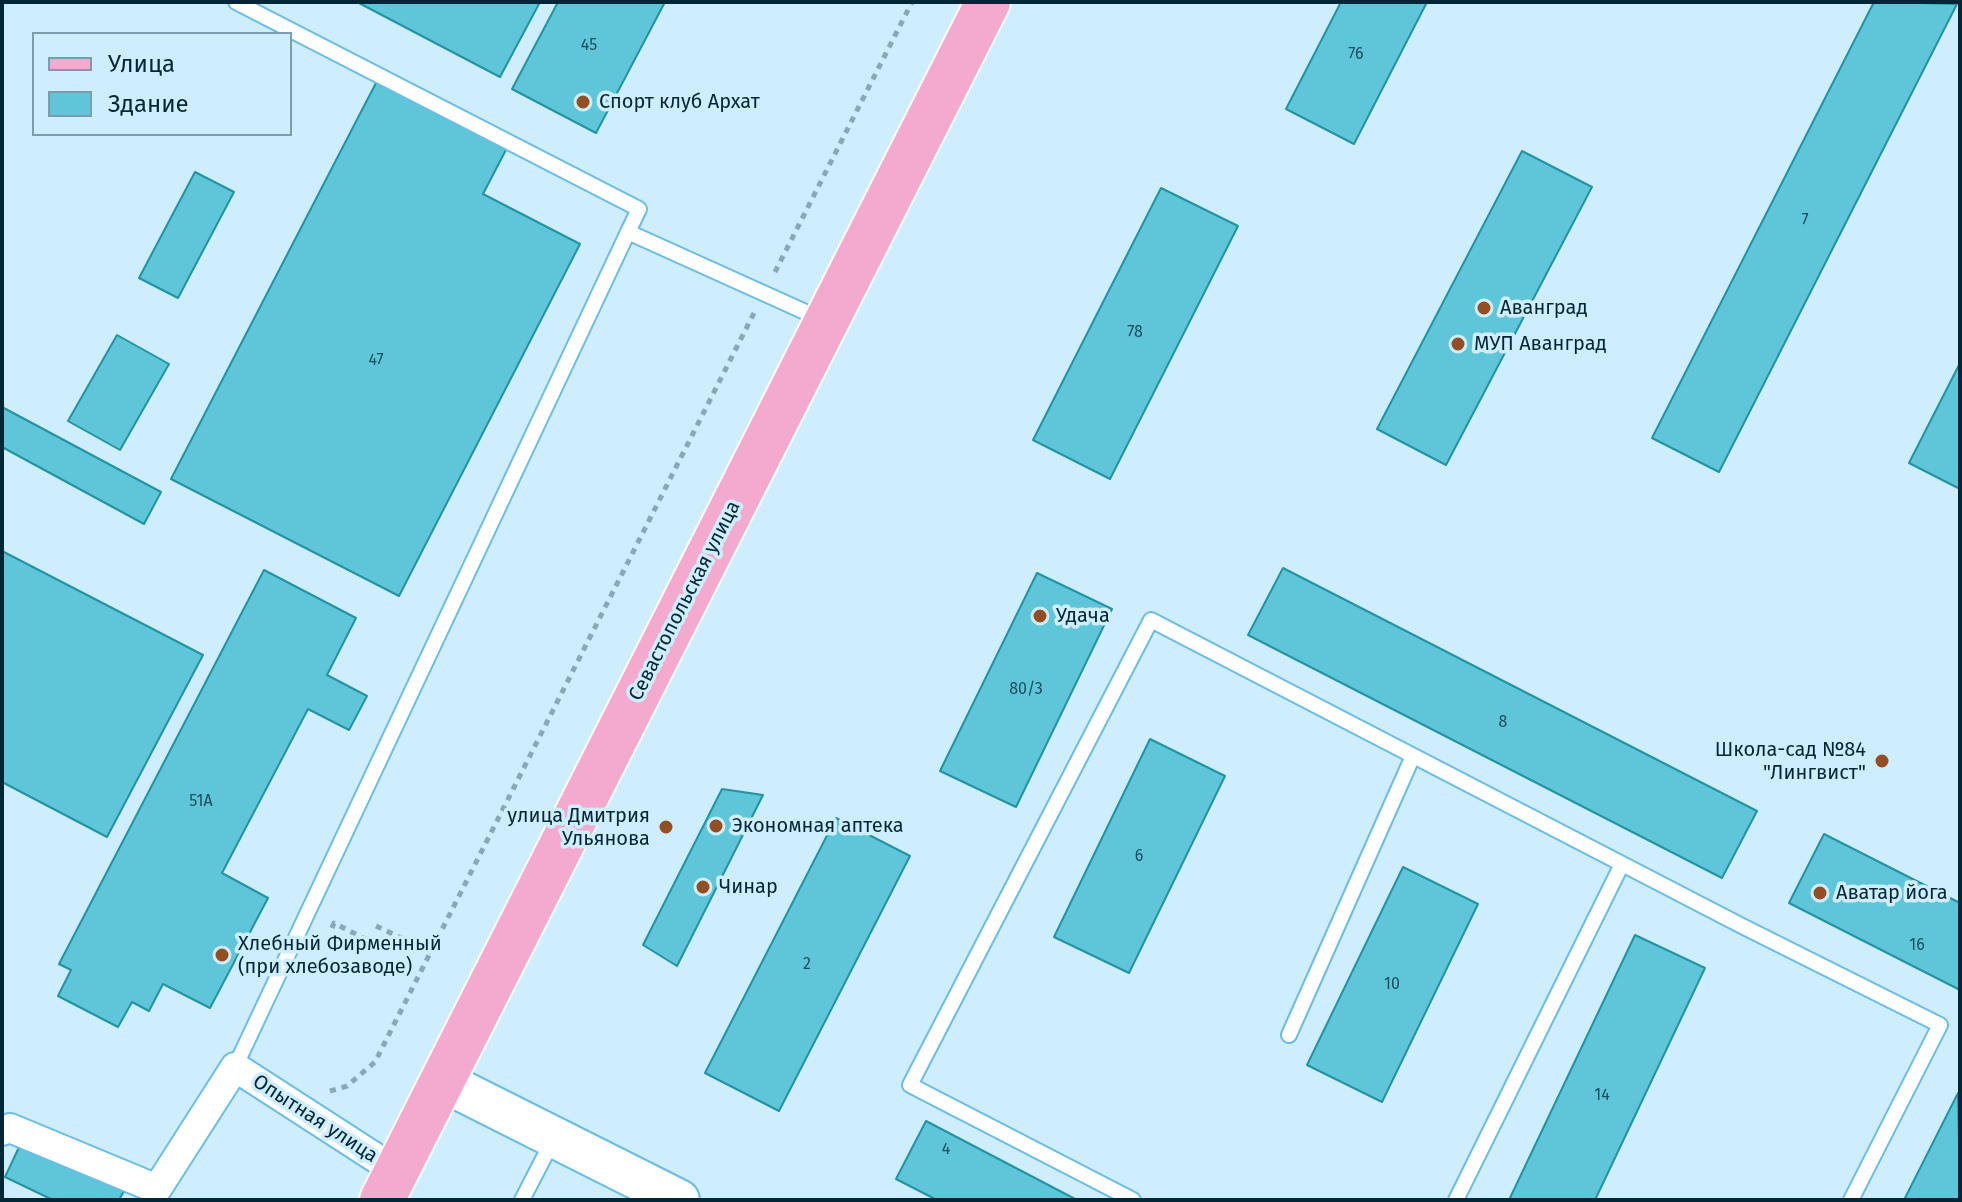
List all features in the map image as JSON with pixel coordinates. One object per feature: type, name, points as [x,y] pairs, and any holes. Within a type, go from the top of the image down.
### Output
[{"type":"main road","name":"Севастопольская улица","points":[[389,1186],[988,2]]},
{"type":"main road","points":[[442,1081],[679,1200]]},
{"type":"street","name":"Опытная улица","points":[[2,1131],[10,1128],[154,1195],[235,1067],[389,1186]]},
{"type":"lane","points":[[235,1067],[639,209],[236,2]]},
{"type":"lane","points":[[628,232],[827,321]]},
{"type":"lane","points":[[1133,1200],[910,1085],[1151,620],[1940,1025],[1851,1200]]},
{"type":"lane","points":[[1289,1035],[1413,756]]},
{"type":"lane","points":[[1456,1200],[1622,864]]},
{"type":"lane","points":[[522,1200],[554,1138]]},
{"type":"path","points":[[321,1094],[347,1086],[375,1062],[912,2]]},
{"type":"path","points":[[327,937],[334,923],[381,947]]},
{"type":"path","points":[[376,926],[431,952]]},
{"type":"building","points":[[357,2],[540,2],[500,77]]},
{"type":"building","points":[[558,2],[665,2],[596,133],[512,89]]},
{"type":"building","points":[[1341,2],[1427,2],[1354,144],[1286,109]]},
{"type":"building","points":[[1874,2],[1957,4],[1719,472],[1652,438]]},
{"type":"building","points":[[378,79],[508,146],[483,194],[580,244],[399,596],[171,479]]},
{"type":"building","name":"Аванград","points":[[1522,151],[1592,187],[1446,465],[1377,429]]},
{"type":"building","points":[[195,172],[234,192],[178,298],[139,278]]},
{"type":"building","points":[[1161,188],[1238,226],[1110,479],[1033,440]]},
{"type":"building","points":[[117,335],[169,364],[120,450],[68,421]]},
{"type":"building","points":[[1960,363],[1960,489],[1909,463]]},
{"type":"building","points":[[2,407],[161,492],[144,524],[2,447]]},
{"type":"building","points":[[2,551],[203,655],[107,837],[2,782]]},
{"type":"building","points":[[1283,568],[1757,811],[1722,878],[1248,635]]},
{"type":"building","points":[[264,570],[356,618],[327,675],[367,696],[349,730],[308,709],[222,873],[268,898],[210,1008],[163,984],[149,1011],[132,1002],[118,1027],[58,996],[71,970],[59,964]]},
{"type":"building","points":[[1037,573],[1112,609],[1016,807],[940,771]]},
{"type":"building","points":[[1150,739],[1225,776],[1129,973],[1054,937]]},
{"type":"building","points":[[722,789],[763,795],[677,966],[643,945]]},
{"type":"building","points":[[836,818],[910,856],[779,1111],[705,1073]]},
{"type":"building","points":[[1824,834],[1960,903],[1960,990],[1789,903]]},
{"type":"building","points":[[1403,867],[1478,904],[1382,1102],[1307,1065]]},
{"type":"building","points":[[1635,935],[1705,968],[1595,1200],[1509,1200]]},
{"type":"building","points":[[1958,1093],[1960,1200],[1904,1200]]},
{"type":"building","points":[[926,1121],[1077,1200],[937,1200],[896,1179]]},
{"type":"building","points":[[21,1143],[124,1191],[119,1200],[53,1200],[5,1177]]},
{"type":"place","name":"Спорт клуб Архат","points":[[583,102]]},
{"type":"place","name":"Аванград","points":[[1484,308]]},
{"type":"place","name":"МУП Аванград","points":[[1458,344]]},
{"type":"place","name":"Удача","points":[[1040,616]]},
{"type":"place","name":"Школа-сад №84 \"Лингвист\"","points":[[1882,761]]},
{"type":"place","name":"Экономная аптека","points":[[716,826]]},
{"type":"place","name":"улица Дмитрия Ульянова","points":[[666,827]]},
{"type":"place","name":"Чинар","points":[[703,887]]},
{"type":"place","name":"Аватар йога","points":[[1820,893]]},
{"type":"place","name":"Хлебный Фирменный (при хлебозаводе)","points":[[222,955]]}]
